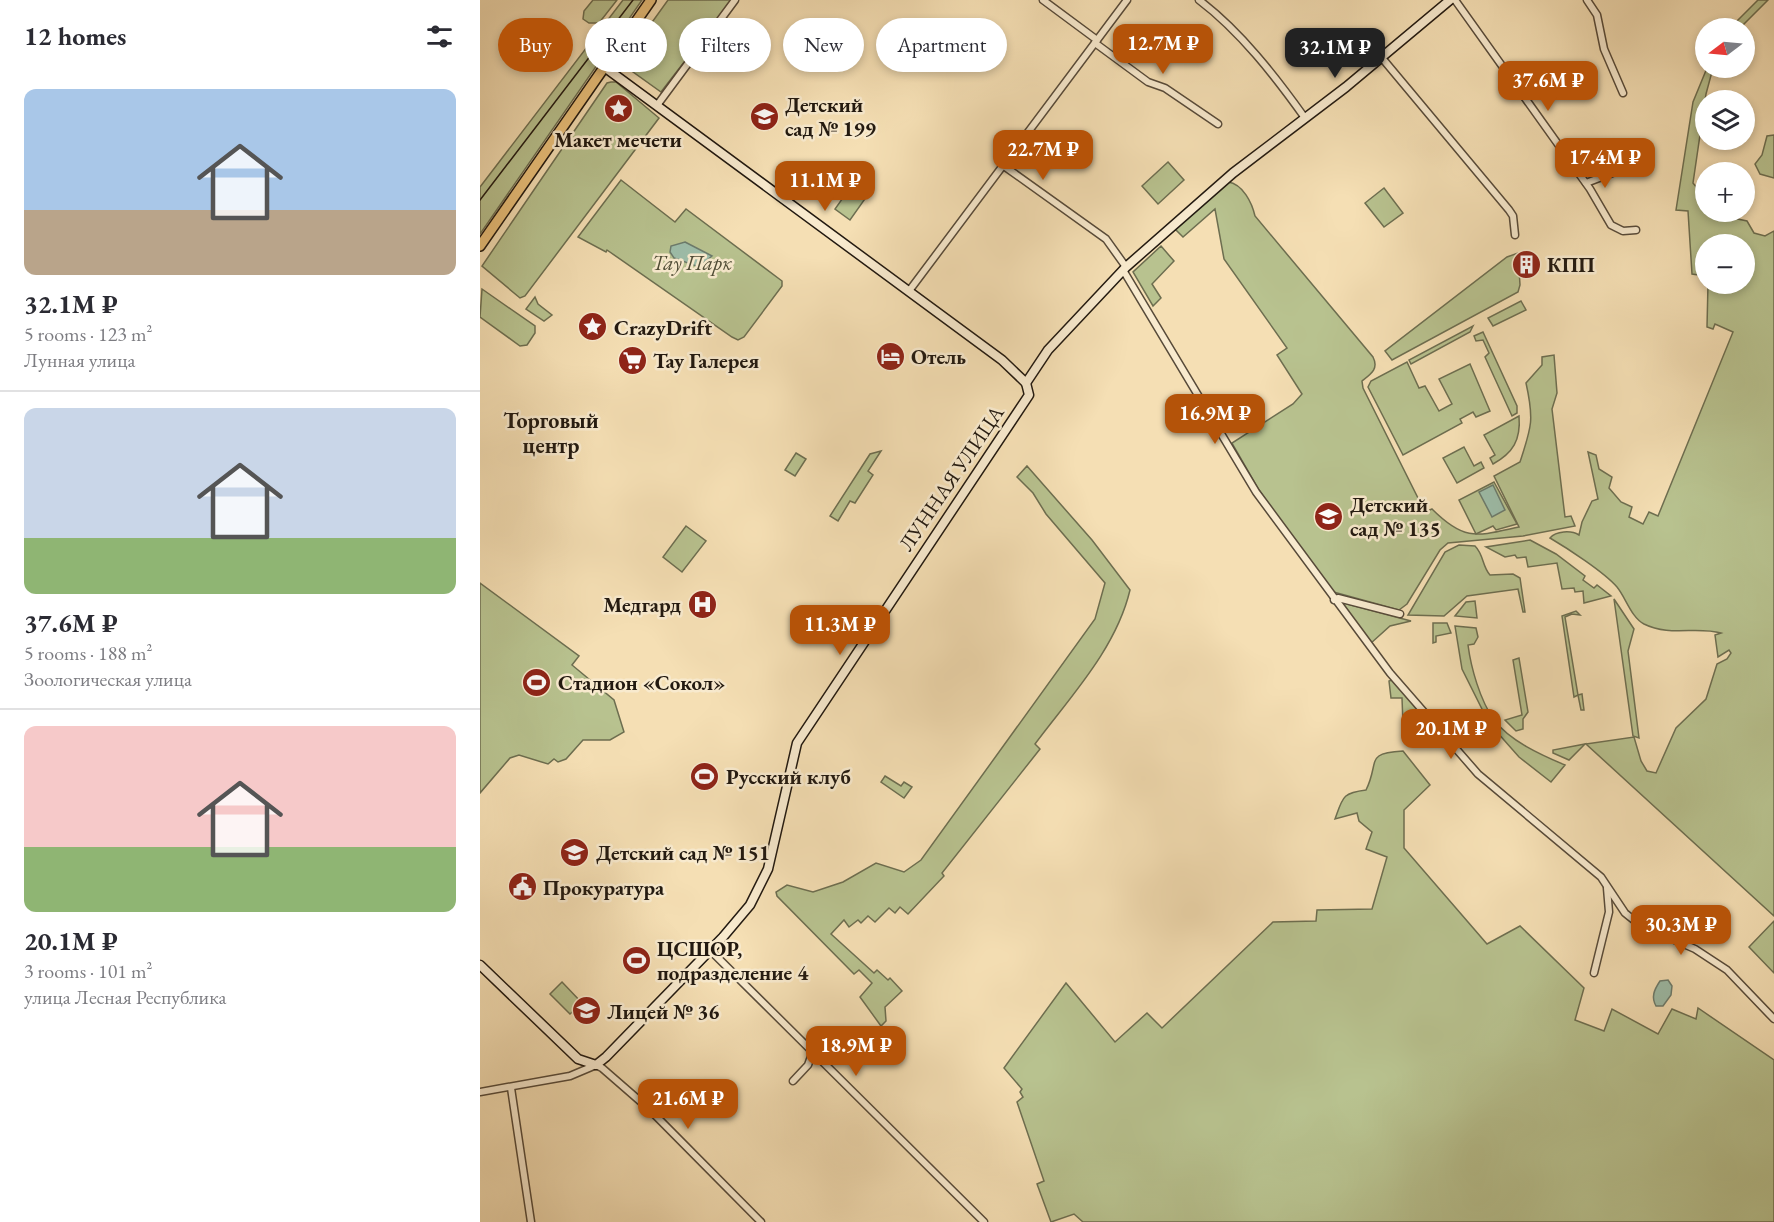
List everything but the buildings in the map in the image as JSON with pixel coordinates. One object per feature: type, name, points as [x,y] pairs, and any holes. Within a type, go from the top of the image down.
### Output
[{"type":"main road","points":[[638,18],[651,0]]},
{"type":"main road","points":[[480,246],[599,72]]},
{"type":"street","points":[[658,104],[735,0]]},
{"type":"street","points":[[1043,0],[1148,81],[1165,88],[1218,124]]},
{"type":"street","points":[[909,291],[1126,0]]},
{"type":"street","points":[[1199,0],[1219,16],[1253,53],[1305,118]]},
{"type":"street","points":[[1453,0],[1586,183],[1611,225],[1623,231],[1636,230]]},
{"type":"street","name":"ЛУННАЯ УЛИЦА","points":[[596,1065],[710,950],[750,905],[768,869],[797,743],[1029,395],[1026,383],[1048,350],[1124,269],[1233,173],[1453,0]]},
{"type":"street","points":[[1587,0],[1597,15],[1604,50],[1623,93]]},
{"type":"street","points":[[1382,58],[1509,210],[1513,216],[1515,235]]},
{"type":"street","points":[[612,72],[1002,360],[1026,383]]},
{"type":"street","points":[[1004,166],[1106,239],[1256,492],[1390,673],[1478,774],[1607,884],[1625,913],[1640,926],[1695,949],[1727,970],[1774,1018]]},
{"type":"street","points":[[1586,183],[1615,172]]},
{"type":"street","points":[[1334,600],[1338,598],[1400,614]]},
{"type":"street","points":[[1594,973],[1610,912],[1607,884]]},
{"type":"street","points":[[710,950],[984,1222]]},
{"type":"street","points":[[480,965],[578,1059],[608,1071],[761,1222]]},
{"type":"street","points":[[793,1081],[808,1065],[813,1051]]},
{"type":"street","points":[[480,1092],[570,1076],[596,1065]]},
{"type":"street","points":[[511,1088],[531,1222]]},
{"type":"green space","points":[[593,0],[617,0],[603,18],[585,18],[585,20],[583,19],[584,11]]},
{"type":"green space","points":[[623,0],[642,0],[630,18],[609,18]]},
{"type":"green space","points":[[668,0],[732,0],[718,18],[679,18],[679,69],[661,92],[633,72],[667,72],[667,18],[655,18]]},
{"type":"green space","points":[[1758,0],[1768,0],[1750,18],[1740,18]]},
{"type":"green space","points":[[585,50],[585,72],[592,72],[480,234],[480,187],[568,72],[573,72],[573,65]]},
{"type":"green space","points":[[1703,78],[1710,78],[1707,90],[1698,90]]},
{"type":"green space","points":[[616,82],[659,118],[525,296],[520,298],[482,266],[607,83]]},
{"type":"green space","points":[[1695,97],[1695,150],[1698,150],[1693,183],[1695,186],[1695,222],[1748,222],[1754,233],[1765,236],[1774,231],[1774,916],[1586,744],[1634,737],[1641,761],[1647,771],[1656,773],[1676,728],[1706,699],[1717,664],[1727,659],[1731,653],[1729,650],[1718,657],[1715,635],[1721,633],[1702,630],[1663,630],[1644,624],[1639,621],[1611,581],[1550,538],[1564,532],[1579,535],[1582,522],[1592,501],[1598,499],[1588,452],[1596,455],[1599,469],[1612,477],[1609,488],[1621,502],[1632,507],[1629,517],[1643,524],[1649,512],[1658,516],[1733,332],[1715,324],[1713,329],[1707,327],[1708,294],[1755,294],[1755,234],[1695,234],[1695,274],[1692,274],[1688,211],[1676,210]]},
{"type":"green space","points":[[1774,135],[1774,178],[1760,174],[1755,164],[1762,155],[1767,136]]},
{"type":"green space","points":[[1168,162],[1184,180],[1158,204],[1142,186]]},
{"type":"green space","name":"Тау Парк","points":[[621,180],[675,222],[686,209],[782,281],[782,286],[744,337],[738,340],[732,337],[607,250],[606,252],[578,237]]},
{"type":"green space","points":[[1228,182],[1242,190],[1252,205],[1255,216],[1373,357],[1375,368],[1362,381],[1363,388],[1425,512],[1432,509],[1454,527],[1472,534],[1492,533],[1519,527],[1494,476],[1520,462],[1527,440],[1531,414],[1526,383],[1542,365],[1542,357],[1554,355],[1557,393],[1552,409],[1565,517],[1571,516],[1575,526],[1523,536],[1448,543],[1440,550],[1407,604],[1399,610],[1330,591],[1259,490],[1232,443],[1293,404],[1302,394],[1277,355],[1287,348],[1224,259],[1215,209],[1183,237],[1175,229]]},
{"type":"green space","points":[[852,185],[867,196],[850,220],[835,209]]},
{"type":"green space","points":[[1384,188],[1403,213],[1384,227],[1365,203]]},
{"type":"green space","points":[[1161,246],[1174,261],[1152,284],[1161,298],[1153,306],[1133,272]]},
{"type":"green space","points":[[1518,253],[1520,285],[1518,292],[1392,360],[1385,351],[1507,257]]},
{"type":"green space","points":[[482,289],[535,326],[535,333],[527,345],[520,346],[480,317]]},
{"type":"green space","points":[[535,297],[538,304],[552,315],[544,321],[526,309]]},
{"type":"green space","points":[[1521,301],[1526,310],[1493,326],[1488,318]]},
{"type":"green space","points":[[1473,326],[1470,332],[1411,364],[1409,360]]},
{"type":"green space","points":[[1483,332],[1517,406],[1517,413],[1512,416],[1485,357],[1489,353],[1483,340],[1476,341],[1474,336]]},
{"type":"green space","points":[[1407,362],[1419,388],[1425,386],[1439,411],[1452,404],[1439,379],[1470,364],[1490,411],[1476,417],[1473,412],[1460,419],[1462,423],[1403,455],[1368,387],[1371,381]]},
{"type":"green space","points":[[1519,416],[1519,432],[1514,445],[1506,455],[1493,464],[1490,458],[1495,455],[1484,435]]},
{"type":"green space","points":[[1464,447],[1474,466],[1481,462],[1484,468],[1457,483],[1443,458]]},
{"type":"green space","points":[[881,451],[868,471],[873,475],[855,503],[850,501],[838,521],[830,516],[870,454]]},
{"type":"green space","points":[[796,453],[806,459],[795,476],[785,470]]},
{"type":"green space","points":[[1027,466],[1092,540],[1130,590],[1123,612],[1103,652],[1035,744],[1040,749],[942,873],[944,876],[908,914],[900,907],[895,913],[889,908],[875,922],[868,916],[861,923],[858,920],[849,927],[844,920],[831,934],[874,973],[877,970],[888,980],[890,978],[902,991],[885,1007],[886,1021],[881,1026],[860,997],[872,983],[859,970],[854,974],[777,896],[776,892],[787,885],[813,892],[843,882],[876,863],[904,872],[921,860],[1095,619],[1105,583],[1046,514],[1033,493],[1017,477]]},
{"type":"green space","points":[[1494,482],[1517,524],[1496,530],[1493,526],[1476,534],[1459,500]]},
{"type":"green space","points":[[686,526],[706,541],[682,572],[663,557]]},
{"type":"green space","points":[[1530,540],[1556,554],[1585,576],[1583,580],[1594,588],[1597,585],[1611,596],[1584,603],[1583,591],[1575,592],[1574,588],[1562,589],[1557,563],[1528,567],[1526,557],[1517,558],[1515,555],[1505,557],[1486,547]]},
{"type":"green space","points":[[1459,545],[1475,546],[1490,575],[1513,574],[1520,578],[1525,612],[1523,612],[1518,589],[1467,596],[1444,616],[1408,615],[1445,552]]},
{"type":"green space","name":"Стадион «Сокол»","points":[[480,583],[579,656],[572,665],[614,700],[624,732],[610,740],[583,740],[566,759],[558,762],[554,759],[548,764],[519,755],[510,758],[480,793]]},
{"type":"green space","points":[[1614,599],[1634,629],[1628,651],[1639,738],[1633,736]]},
{"type":"green space","points":[[1475,601],[1477,618],[1455,616],[1466,602]]},
{"type":"green space","points":[[1343,603],[1411,621],[1390,626],[1370,644],[1342,605]]},
{"type":"green space","points":[[1576,611],[1580,615],[1572,614],[1565,617],[1578,695],[1574,697],[1562,616]]},
{"type":"green space","points":[[1433,623],[1447,623],[1451,633],[1436,636],[1436,642],[1433,643]]},
{"type":"green space","points":[[1455,626],[1476,628],[1478,637],[1474,644],[1468,645],[1469,654],[1480,694],[1494,720],[1517,741],[1565,765],[1551,782],[1519,757],[1489,723],[1462,669]]},
{"type":"green space","points":[[1519,658],[1528,712],[1523,719],[1523,729],[1516,731],[1505,720],[1522,715],[1513,660]]},
{"type":"green space","points":[[1392,680],[1420,710],[1403,724],[1402,698],[1391,698],[1389,681]]},
{"type":"green space","points":[[1582,694],[1584,710],[1581,710],[1578,695]]},
{"type":"green space","points":[[1585,744],[1569,760],[1553,753],[1553,750]]},
{"type":"green space","points":[[1403,751],[1430,785],[1404,810],[1404,848],[1487,944],[1520,926],[1584,988],[1575,1020],[1604,1031],[1612,1009],[1658,1034],[1672,1009],[1696,1019],[1698,1008],[1774,1060],[1774,1222],[1083,1222],[1074,1214],[1051,1222],[1037,1184],[1044,1181],[1017,1102],[1023,1097],[1020,1092],[1022,1089],[1004,1068],[1066,983],[1115,1042],[1147,1013],[1162,1028],[1273,922],[1316,921],[1317,910],[1372,909],[1387,857],[1366,849],[1372,832],[1359,821],[1357,813],[1335,819],[1344,797],[1366,790],[1378,757],[1391,752]]},
{"type":"green space","points":[[885,776],[901,786],[904,782],[912,787],[904,798],[881,782]]},
{"type":"green space","points":[[1774,921],[1774,973],[1749,947]]},
{"type":"green space","points":[[562,982],[582,1003],[570,1014],[550,994]]},
{"type":"shaded area","points":[[685,242],[712,256],[699,267],[674,258],[670,252],[671,246]]},
{"type":"shaded area","points":[[1493,485],[1505,510],[1492,517],[1479,492]]},
{"type":"shaded area","points":[[1668,980],[1672,986],[1671,995],[1663,1006],[1656,1006],[1653,997],[1656,987],[1660,981]]},
{"type":"tram line","points":[[480,200],[633,0]]},
{"type":"place","name":"Макет мечети","points":[[618,108]]},
{"type":"place","name":"Детский сад № 199","points":[[764,116]]},
{"type":"place","name":"КПП","points":[[1526,264]]},
{"type":"place","name":"CrazyDrift","points":[[593,327]]},
{"type":"place","name":"Отель","points":[[890,356]]},
{"type":"place","name":"Тау Галерея","points":[[632,360]]},
{"type":"place","name":"Детский сад № 135","points":[[1329,516]]},
{"type":"place","name":"Медгард","points":[[702,604]]},
{"type":"place","name":"Стадион «Сокол»","points":[[537,682]]},
{"type":"place","name":"Русский клуб","points":[[705,776]]},
{"type":"place","name":"Детский сад № 151","points":[[575,852]]},
{"type":"place","name":"Прокуратура","points":[[522,887]]},
{"type":"place","name":"ЦСШОР, подразделение 4","points":[[636,960]]},
{"type":"place","name":"Лицей № 36","points":[[586,1011]]},
{"type":"district","name":"Торговый центр","points":[[551,432]]}]
